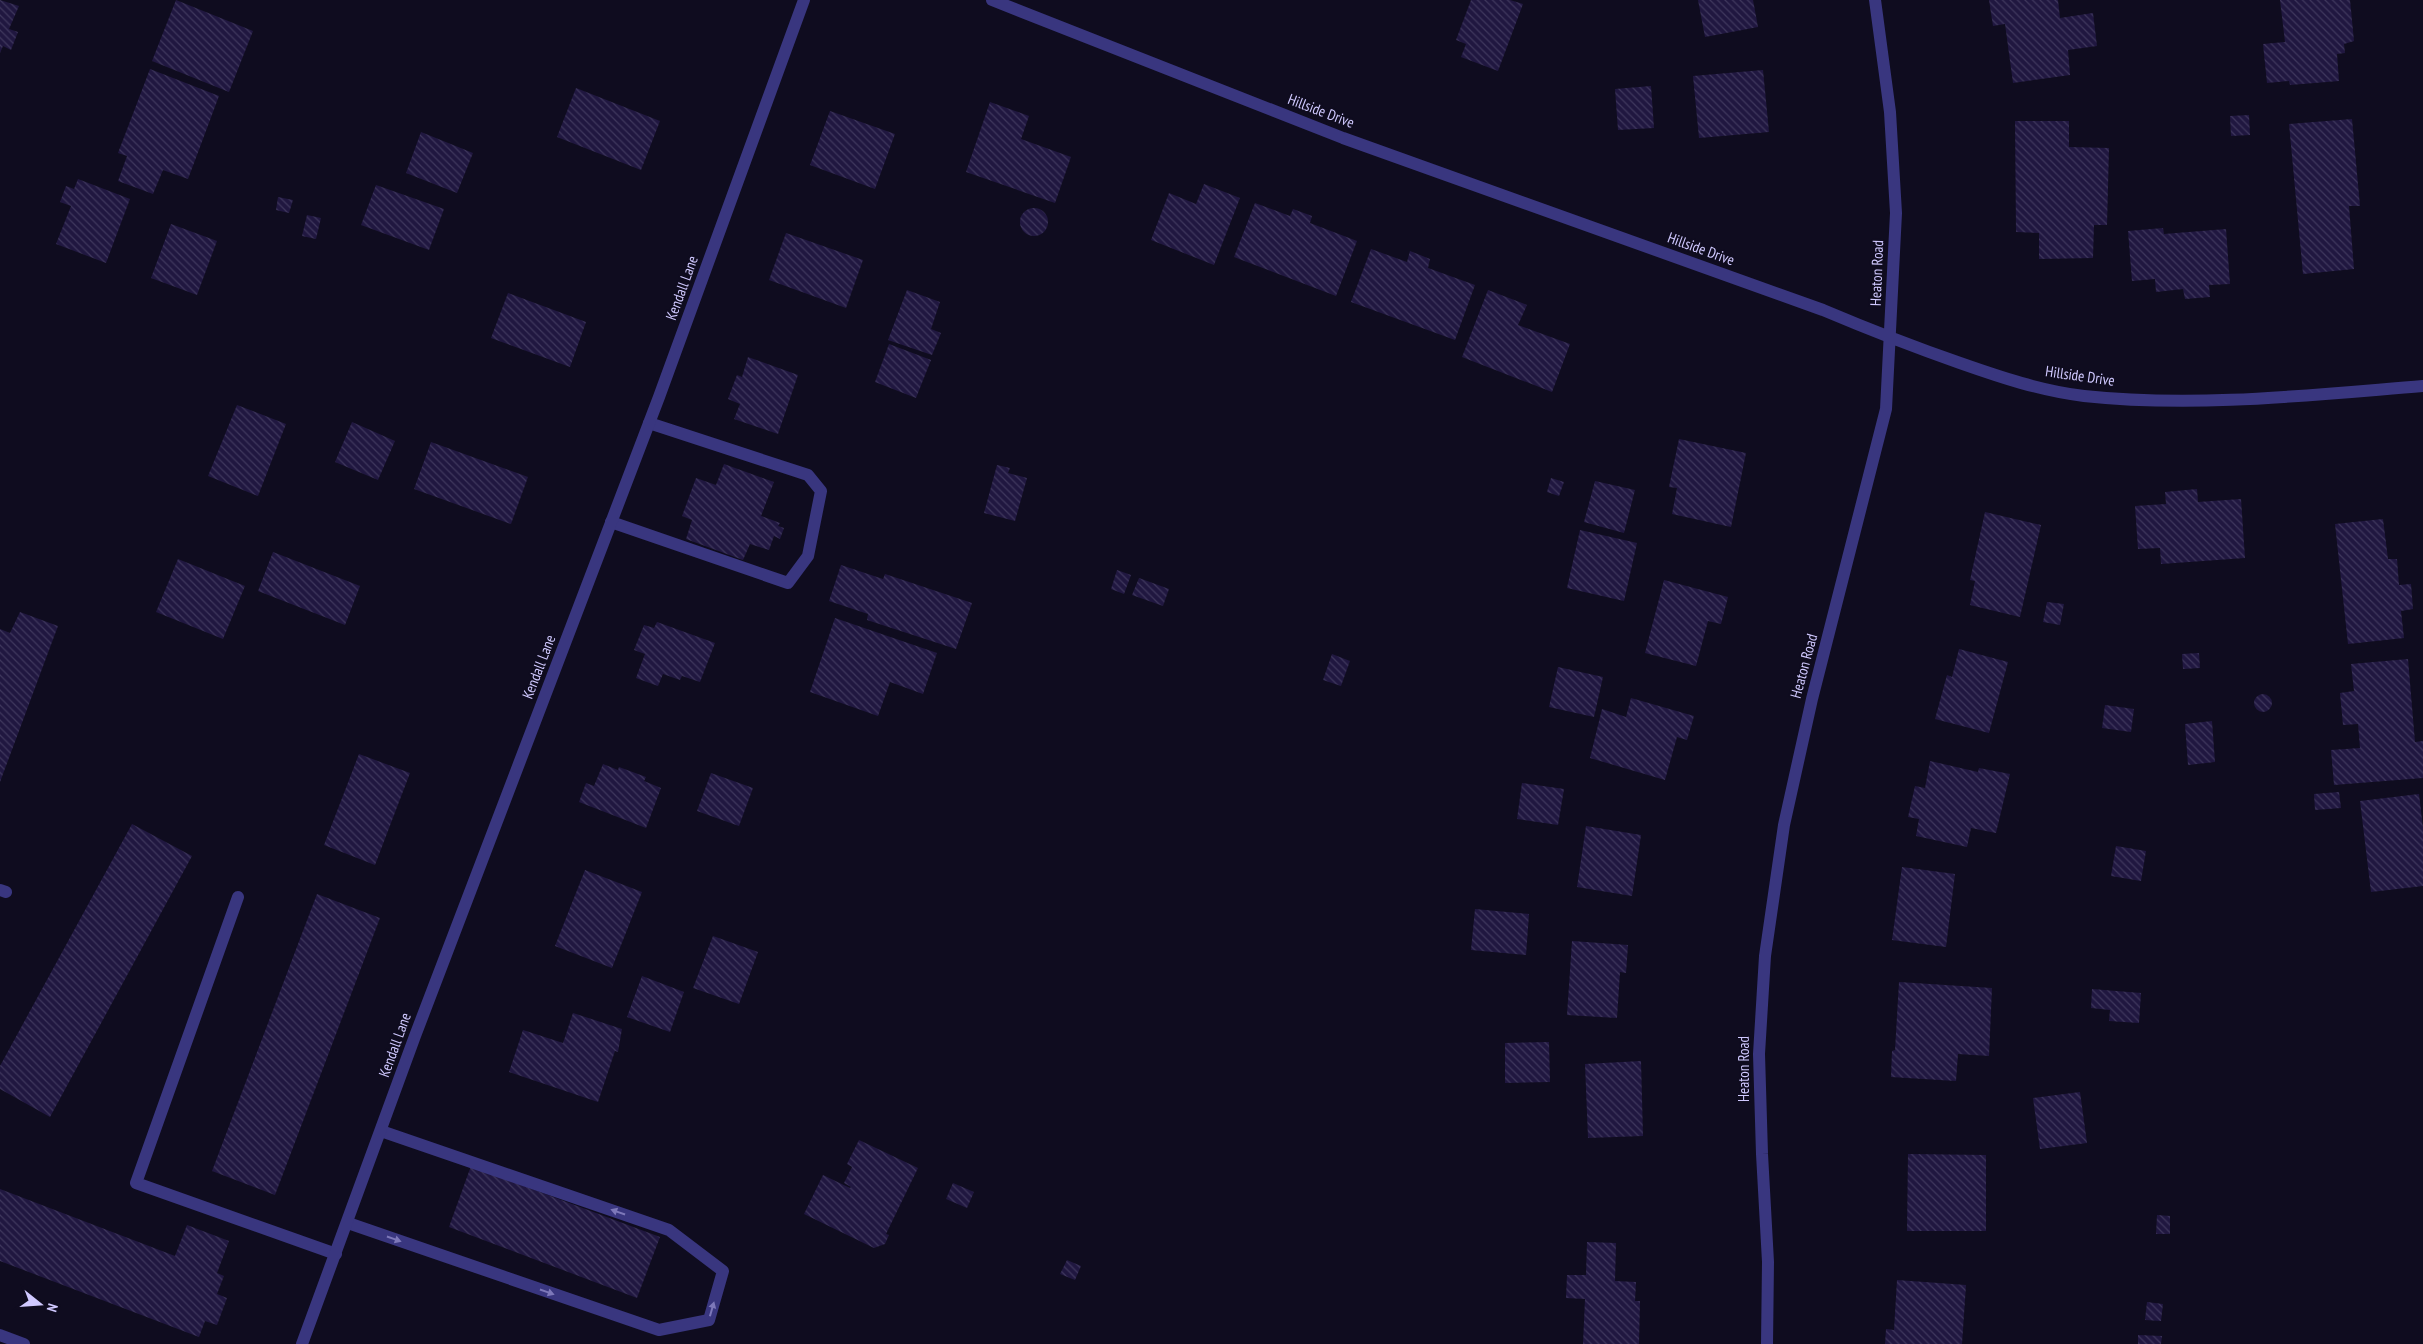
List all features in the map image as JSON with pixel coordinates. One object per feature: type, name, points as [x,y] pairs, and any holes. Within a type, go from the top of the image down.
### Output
[{"type":"street","name":"Kendall Lane","points":[[302,1344],[649,424],[804,0]]},
{"type":"street","name":"Hillside Drive","points":[[992,0],[1343,138],[1823,310],[1891,338],[2014,382],[2083,396],[2176,400],[2304,396],[2423,386]]},
{"type":"street","name":"Heaton Road","points":[[1767,1344],[1768,1262],[1759,1054],[1765,956],[1790,796],[1812,699],[1886,409],[1896,213],[1890,112],[1875,0]]},
{"type":"street","points":[[611,522],[788,583],[808,556],[821,491],[808,475],[649,424]]},
{"type":"street","points":[[238,897],[136,1184],[336,1254]]},
{"type":"street","points":[[348,1223],[659,1330],[709,1320],[723,1271],[669,1230],[381,1131]]},
{"type":"street","points":[[0,1335],[24,1344]]},
{"type":"building","points":[[0,0],[19,6],[9,29],[18,32],[11,50],[3,46],[0,53]]},
{"type":"building","points":[[176,0],[253,31],[229,92],[152,61]]},
{"type":"building","points":[[1471,0],[1510,0],[1523,4],[1498,71],[1461,57],[1466,44],[1456,40]]},
{"type":"building","points":[[1698,0],[1753,0],[1758,27],[1705,37]]},
{"type":"building","points":[[1989,0],[2058,0],[2060,18],[2093,13],[2097,46],[2068,50],[2070,75],[2013,83],[2005,24],[1993,26]]},
{"type":"building","points":[[2280,0],[2350,0],[2354,41],[2344,44],[2345,53],[2337,54],[2339,81],[2290,85],[2289,81],[2267,83],[2263,44],[2285,42]]},
{"type":"building","points":[[150,69],[219,96],[188,179],[163,170],[153,194],[118,181],[127,156],[118,153]]},
{"type":"building","points":[[1763,70],[1769,132],[1699,138],[1693,76]]},
{"type":"building","points":[[1651,86],[1654,128],[1618,130],[1615,89]]},
{"type":"building","points":[[576,88],[660,121],[641,170],[557,137]]},
{"type":"building","points":[[990,102],[1029,116],[1021,139],[1071,157],[1055,203],[966,172]]},
{"type":"building","points":[[830,111],[895,134],[875,189],[810,165]]},
{"type":"building","points":[[2249,115],[2250,135],[2231,136],[2230,116]]},
{"type":"building","points":[[2352,119],[2360,206],[2349,206],[2354,269],[2303,274],[2289,124]]},
{"type":"building","points":[[2015,121],[2069,121],[2069,147],[2109,148],[2107,225],[2094,225],[2093,258],[2039,259],[2039,233],[2016,232]]},
{"type":"building","points":[[421,132],[473,153],[457,193],[406,173]]},
{"type":"building","points":[[78,179],[130,199],[106,263],[56,244],[71,206],[60,202],[66,186],[74,189]]},
{"type":"building","points":[[1204,184],[1240,198],[1214,265],[1151,240],[1169,193],[1196,204]]},
{"type":"building","points":[[376,185],[444,209],[429,250],[361,225]]},
{"type":"building","points":[[278,197],[293,200],[289,213],[276,210]]},
{"type":"building","points":[[1255,203],[1290,216],[1293,209],[1312,216],[1310,223],[1357,241],[1336,296],[1234,257]]},
{"type":"building","points":[[1034,208],[1044,212],[1048,222],[1044,232],[1034,236],[1024,232],[1020,222],[1024,212]]},
{"type":"building","points":[[307,215],[321,218],[316,239],[302,236]]},
{"type":"building","points":[[171,224],[217,241],[197,295],[151,278]]},
{"type":"building","points":[[2163,228],[2164,234],[2226,229],[2230,284],[2209,285],[2210,297],[2185,299],[2183,289],[2156,292],[2155,279],[2132,281],[2128,231]]},
{"type":"building","points":[[786,233],[863,260],[846,308],[769,280]]},
{"type":"building","points":[[1371,249],[1407,262],[1410,251],[1430,259],[1428,268],[1475,285],[1455,340],[1351,302]]},
{"type":"building","points":[[907,290],[940,302],[931,329],[941,333],[932,355],[888,340]]},
{"type":"building","points":[[1488,290],[1527,305],[1518,325],[1570,344],[1552,392],[1462,357]]},
{"type":"building","points":[[508,293],[586,322],[570,367],[491,338]]},
{"type":"building","points":[[889,344],[931,360],[916,398],[875,382]]},
{"type":"building","points":[[748,357],[798,375],[778,434],[734,419],[740,404],[728,399],[737,375],[742,377]]},
{"type":"building","points":[[237,405],[286,424],[258,496],[208,476]]},
{"type":"building","points":[[352,422],[395,441],[378,480],[335,462]]},
{"type":"building","points":[[1679,439],[1746,453],[1731,527],[1672,514],[1677,488],[1669,487]]},
{"type":"building","points":[[431,442],[528,477],[511,524],[414,489]]},
{"type":"building","points":[[724,464],[774,482],[761,516],[780,523],[778,526],[784,528],[780,539],[774,536],[769,550],[750,544],[743,560],[686,539],[692,520],[682,516],[696,478],[716,485]]},
{"type":"building","points":[[997,465],[1010,468],[1008,473],[1027,478],[1015,521],[984,513]]},
{"type":"building","points":[[1551,478],[1564,482],[1559,496],[1547,492]]},
{"type":"building","points":[[1595,481],[1635,490],[1624,533],[1584,522]]},
{"type":"building","points":[[2197,489],[2198,502],[2241,499],[2245,558],[2161,564],[2160,548],[2138,549],[2135,506],[2166,504],[2165,492]]},
{"type":"building","points":[[1985,512],[2041,525],[2020,617],[1970,605],[1975,581],[1970,580]]},
{"type":"building","points":[[2383,519],[2388,559],[2397,559],[2399,585],[2411,584],[2413,609],[2401,611],[2404,638],[2348,644],[2335,524]]},
{"type":"building","points":[[1580,530],[1637,543],[1624,601],[1567,588]]},
{"type":"building","points":[[273,552],[360,586],[345,625],[258,591]]},
{"type":"building","points":[[178,559],[245,586],[223,639],[156,612]]},
{"type":"building","points":[[841,565],[883,579],[885,574],[972,603],[956,649],[867,620],[868,614],[829,601]]},
{"type":"building","points":[[1117,570],[1131,575],[1124,594],[1111,589]]},
{"type":"building","points":[[1139,578],[1169,589],[1163,606],[1132,595]]},
{"type":"building","points":[[1664,580],[1728,597],[1721,624],[1708,621],[1696,666],[1645,653]]},
{"type":"building","points":[[2047,602],[2064,604],[2060,625],[2043,622]]},
{"type":"building","points":[[20,612],[58,626],[0,782],[0,629],[10,633]]},
{"type":"building","points":[[835,618],[937,653],[923,694],[890,682],[878,716],[810,692]]},
{"type":"building","points":[[657,622],[715,643],[700,682],[682,676],[680,680],[663,674],[658,686],[636,678],[645,654],[634,650],[644,625],[654,628]]},
{"type":"building","points":[[1959,649],[2008,662],[1989,733],[1935,719],[1947,675],[1952,677]]},
{"type":"building","points":[[2199,653],[2200,668],[2183,669],[2182,654]]},
{"type":"building","points":[[1332,654],[1350,661],[1341,686],[1323,680]]},
{"type":"building","points":[[2408,659],[2415,742],[2423,741],[2423,778],[2334,785],[2331,750],[2360,748],[2358,724],[2343,725],[2340,693],[2354,691],[2351,664]]},
{"type":"building","points":[[1558,667],[1603,677],[1594,717],[1549,707]]},
{"type":"building","points":[[2263,694],[2269,697],[2272,703],[2269,709],[2263,712],[2257,709],[2254,703],[2257,697]]},
{"type":"building","points":[[1631,698],[1694,716],[1687,740],[1677,737],[1665,780],[1590,758],[1602,709],[1626,717]]},
{"type":"building","points":[[2105,705],[2134,709],[2131,732],[2102,728]]},
{"type":"building","points":[[2212,721],[2215,762],[2188,765],[2185,724]]},
{"type":"building","points":[[359,754],[410,773],[375,865],[324,845]]},
{"type":"building","points":[[1930,761],[1978,772],[1979,768],[2010,774],[1996,833],[1971,828],[1967,847],[1916,836],[1919,819],[1908,817],[1915,786],[1925,788]]},
{"type":"building","points":[[603,764],[618,770],[619,767],[646,777],[644,781],[661,788],[646,828],[579,802],[586,783],[594,786]]},
{"type":"building","points":[[711,773],[753,788],[739,826],[697,811]]},
{"type":"building","points":[[1522,783],[1564,789],[1558,825],[1517,819]]},
{"type":"building","points":[[2339,792],[2341,808],[2315,810],[2314,794]]},
{"type":"building","points":[[2419,794],[2423,828],[2423,886],[2371,892],[2360,801]]},
{"type":"building","points":[[132,824],[192,856],[50,1117],[0,1089],[0,1066]]},
{"type":"building","points":[[1586,826],[1641,835],[1632,896],[1577,887]]},
{"type":"building","points":[[2116,846],[2146,851],[2141,881],[2111,876]]},
{"type":"building","points":[[1902,867],[1955,874],[1946,947],[1892,940]]},
{"type":"building","points":[[585,870],[642,892],[612,968],[555,946]]},
{"type":"building","points":[[317,894],[380,918],[275,1195],[212,1171]]},
{"type":"building","points":[[1475,909],[1529,914],[1526,955],[1471,950]]},
{"type":"building","points":[[713,936],[758,952],[739,1004],[693,988]]},
{"type":"building","points":[[1572,941],[1628,945],[1626,973],[1620,972],[1617,1018],[1567,1015]]},
{"type":"building","points":[[642,976],[684,992],[670,1032],[627,1017]]},
{"type":"building","points":[[1899,982],[1992,988],[1989,1056],[1958,1054],[1956,1081],[1891,1077],[1892,1051],[1895,1050]]},
{"type":"building","points":[[2092,989],[2141,993],[2139,1023],[2109,1021],[2110,1010],[2091,1008]]},
{"type":"building","points":[[573,1013],[622,1029],[618,1052],[615,1051],[598,1102],[509,1072],[523,1030],[563,1043]]},
{"type":"building","points":[[1549,1042],[1550,1082],[1505,1083],[1505,1043]]},
{"type":"building","points":[[1641,1061],[1643,1136],[1588,1138],[1585,1064]]},
{"type":"building","points":[[2080,1092],[2087,1143],[2040,1149],[2033,1098]]},
{"type":"building","points":[[859,1140],[918,1168],[886,1234],[889,1235],[885,1244],[874,1248],[804,1214],[823,1175],[851,1187],[844,1183],[852,1167],[847,1164]]},
{"type":"building","points":[[1908,1154],[1986,1155],[1986,1231],[1907,1231]]},
{"type":"building","points":[[471,1166],[660,1237],[637,1298],[449,1227]]},
{"type":"building","points":[[953,1183],[974,1192],[967,1208],[946,1199]]},
{"type":"building","points":[[0,1189],[175,1256],[187,1225],[229,1241],[217,1273],[224,1276],[217,1294],[227,1298],[217,1325],[205,1321],[199,1337],[0,1261]]},
{"type":"building","points":[[2157,1215],[2170,1216],[2170,1234],[2156,1234]]},
{"type":"building","points":[[1587,1242],[1616,1243],[1615,1281],[1636,1282],[1635,1301],[1640,1301],[1639,1344],[1583,1344],[1585,1299],[1566,1298],[1567,1275],[1586,1275]]},
{"type":"building","points":[[1067,1260],[1081,1266],[1075,1280],[1060,1274]]},
{"type":"building","points":[[1897,1280],[1966,1285],[1962,1344],[1885,1344],[1886,1329],[1894,1330]]},
{"type":"building","points":[[2147,1302],[2163,1304],[2161,1321],[2145,1320]]},
{"type":"building","points":[[2138,1335],[2162,1336],[2161,1344],[2138,1344]]}]
